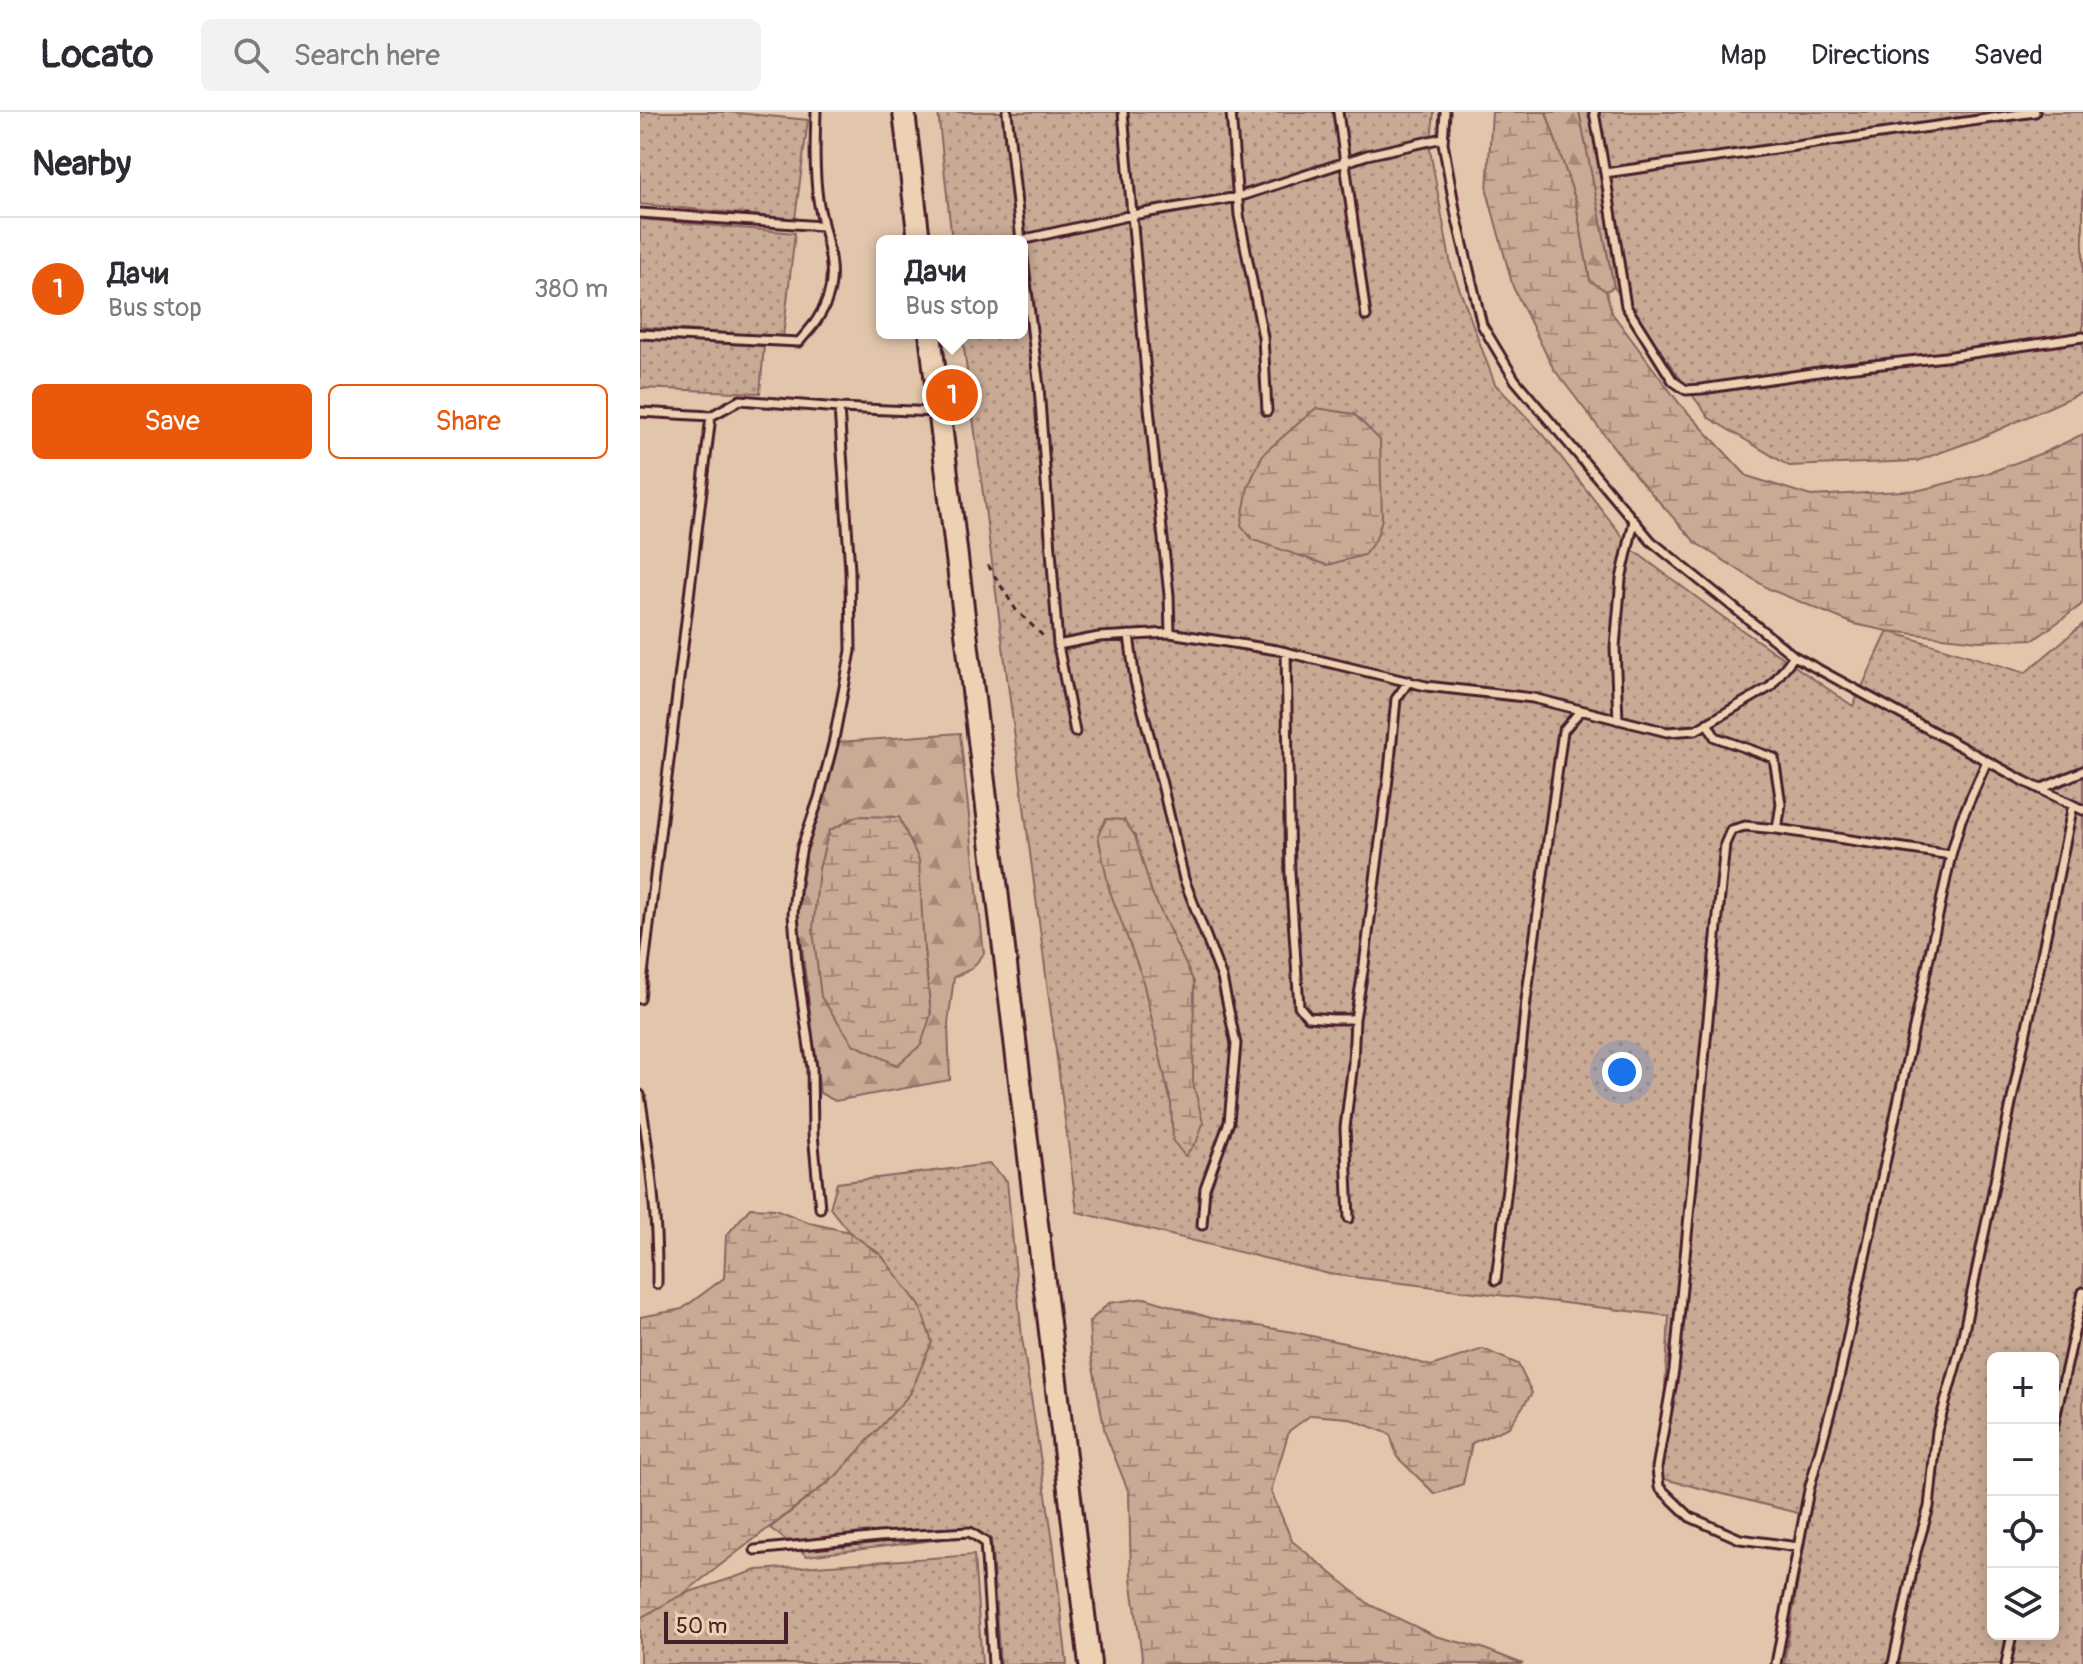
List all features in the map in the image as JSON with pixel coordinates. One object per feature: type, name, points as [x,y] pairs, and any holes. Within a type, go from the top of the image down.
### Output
[{"type":"main road","points":[[904,112],[918,235]]},
{"type":"main road","points":[[931,339],[1090,1664]]},
{"type":"lane","points":[[640,334],[799,342],[819,317],[831,286],[831,256],[822,226],[817,190],[816,112]]},
{"type":"lane","points":[[1007,112],[1020,235]]},
{"type":"lane","points":[[1123,112],[1169,595],[1170,633]]},
{"type":"lane","points":[[1231,112],[1239,215],[1263,337],[1267,411]]},
{"type":"lane","points":[[1338,112],[1366,316]]},
{"type":"lane","points":[[1445,112],[1443,138],[1456,215],[1482,325],[1515,380],[1651,541],[1794,656],[2083,810]]},
{"type":"lane","points":[[1594,112],[1626,306],[1673,381],[1686,390],[2083,337]]},
{"type":"lane","points":[[1605,173],[2035,112]]},
{"type":"lane","points":[[1028,238],[1132,215],[1238,197],[1367,155],[1443,138]]},
{"type":"lane","points":[[640,213],[822,226]]},
{"type":"lane","points":[[1028,298],[1039,387],[1058,645],[1075,732]]},
{"type":"lane","points":[[640,412],[711,416],[740,400],[939,412]]},
{"type":"lane","points":[[820,1208],[813,1134],[812,1068],[793,914],[802,847],[833,744],[851,651],[850,570],[839,408]]},
{"type":"lane","points":[[640,999],[711,416]]},
{"type":"lane","points":[[1618,720],[1615,647],[1621,579],[1634,521]]},
{"type":"lane","points":[[1058,645],[1099,637],[1170,633],[1286,652],[1426,686],[1533,698],[1667,732],[1696,730],[1770,687],[1794,656]]},
{"type":"lane","points":[[1129,635],[1135,681],[1184,879],[1222,978],[1236,1044],[1229,1122],[1205,1188],[1202,1225]]},
{"type":"lane","points":[[1286,652],[1290,874],[1299,1006],[1308,1017],[1355,1019]]},
{"type":"lane","points":[[1349,1218],[1345,1128],[1355,1019],[1396,699],[1409,681]]},
{"type":"lane","points":[[1496,1280],[1526,1000],[1563,731],[1581,710]]},
{"type":"lane","points":[[1707,723],[1715,737],[1774,758],[1781,804],[1777,829]]},
{"type":"lane","points":[[1776,1664],[1809,1490],[1838,1383],[1951,855],[1961,820],[1987,761]]},
{"type":"lane","points":[[2040,789],[2083,771]]},
{"type":"lane","points":[[1893,1664],[1916,1552],[1929,1507],[1937,1431],[1960,1350],[2073,805]]},
{"type":"lane","points":[[1798,1547],[1740,1539],[1690,1517],[1659,1487],[1657,1468],[1674,1370],[1725,844],[1731,830],[1745,826],[1951,855]]},
{"type":"lane","points":[[640,1095],[651,1167],[657,1284]]},
{"type":"lane","points":[[2054,1424],[2083,1292]]},
{"type":"lane","points":[[755,1550],[879,1537],[970,1532],[985,1542],[993,1664]]},
{"type":"lane","points":[[2006,1664],[2011,1640]]},
{"type":"path","points":[[988,565],[1016,610],[1042,636],[1058,645]]},
{"type":"green space","points":[[640,112],[728,112],[808,120],[795,219],[640,204]]},
{"type":"green space","points":[[938,112],[1434,112],[1430,150],[1451,266],[1495,384],[1543,434],[1633,550],[1723,617],[1853,706],[1888,631],[2025,673],[2083,624],[2083,1664],[1784,1664],[1809,1516],[1660,1478],[1669,1316],[1329,1274],[1077,1212],[963,339],[1028,339],[1028,235],[951,235]]},
{"type":"green space","points":[[1492,112],[1546,112],[1575,199],[1590,281],[1606,291],[1612,313],[1679,403],[1747,476],[1811,496],[1920,490],[1988,473],[2083,434],[2081,605],[2035,639],[1979,641],[1888,631],[1854,624],[1769,589],[1696,543],[1636,476],[1553,368],[1513,287],[1487,191]]},
{"type":"green space","points":[[1546,112],[1579,112],[1614,287],[1606,291],[1590,281],[1575,199]]},
{"type":"green space","points":[[1579,112],[2083,112],[2083,392],[1978,439],[1917,461],[1789,466],[1709,418],[1614,287]]},
{"type":"green space","points":[[640,219],[795,233],[783,337],[640,327]]},
{"type":"green space","points":[[640,339],[764,346],[760,393],[640,388]]},
{"type":"green space","points":[[1316,408],[1354,414],[1380,440],[1382,519],[1376,539],[1364,555],[1327,565],[1253,540],[1241,525],[1248,487],[1263,454]]},
{"type":"green space","points":[[960,733],[984,954],[971,969],[954,977],[948,1024],[950,1080],[835,1101],[820,1093],[798,914],[806,855],[839,742]],"holes":[[[924,950],[931,1014],[898,1065]]]},
{"type":"green space","points":[[857,816],[899,817],[919,860],[931,1014],[921,1045],[897,1065],[853,1044],[821,997],[813,930],[819,869],[829,831]]},
{"type":"green space","points":[[1106,819],[1124,820],[1135,836],[1152,893],[1194,982],[1193,1082],[1203,1123],[1197,1141],[1185,1156],[1173,1141],[1171,1104],[1142,977],[1109,889],[1098,835]]},
{"type":"green space","points":[[990,1164],[1007,1181],[1022,1338],[1053,1541],[1067,1664],[1000,1664],[991,1538],[967,1536],[807,1556],[770,1528],[836,1476],[881,1255],[849,1232],[830,1208],[837,1183]]},
{"type":"green space","points":[[750,1208],[775,1209],[810,1223],[849,1232],[881,1255],[920,1306],[932,1342],[910,1394],[836,1476],[683,1594],[640,1618],[640,1317],[682,1309],[724,1278],[726,1236]]},
{"type":"green space","points":[[1145,1298],[1211,1318],[1381,1351],[1431,1366],[1483,1349],[1518,1364],[1532,1393],[1509,1427],[1472,1443],[1463,1484],[1435,1494],[1397,1457],[1390,1434],[1348,1418],[1311,1415],[1289,1431],[1271,1491],[1292,1541],[1370,1605],[1435,1636],[1482,1648],[1523,1664],[1143,1664],[1131,1578],[1129,1493],[1105,1433],[1091,1356],[1089,1322],[1109,1303]]},
{"type":"green space","points":[[974,1555],[982,1664],[640,1664],[640,1618],[683,1594],[757,1570]]},
{"type":"place","name":"Дачи","points":[[952,395]]}]
